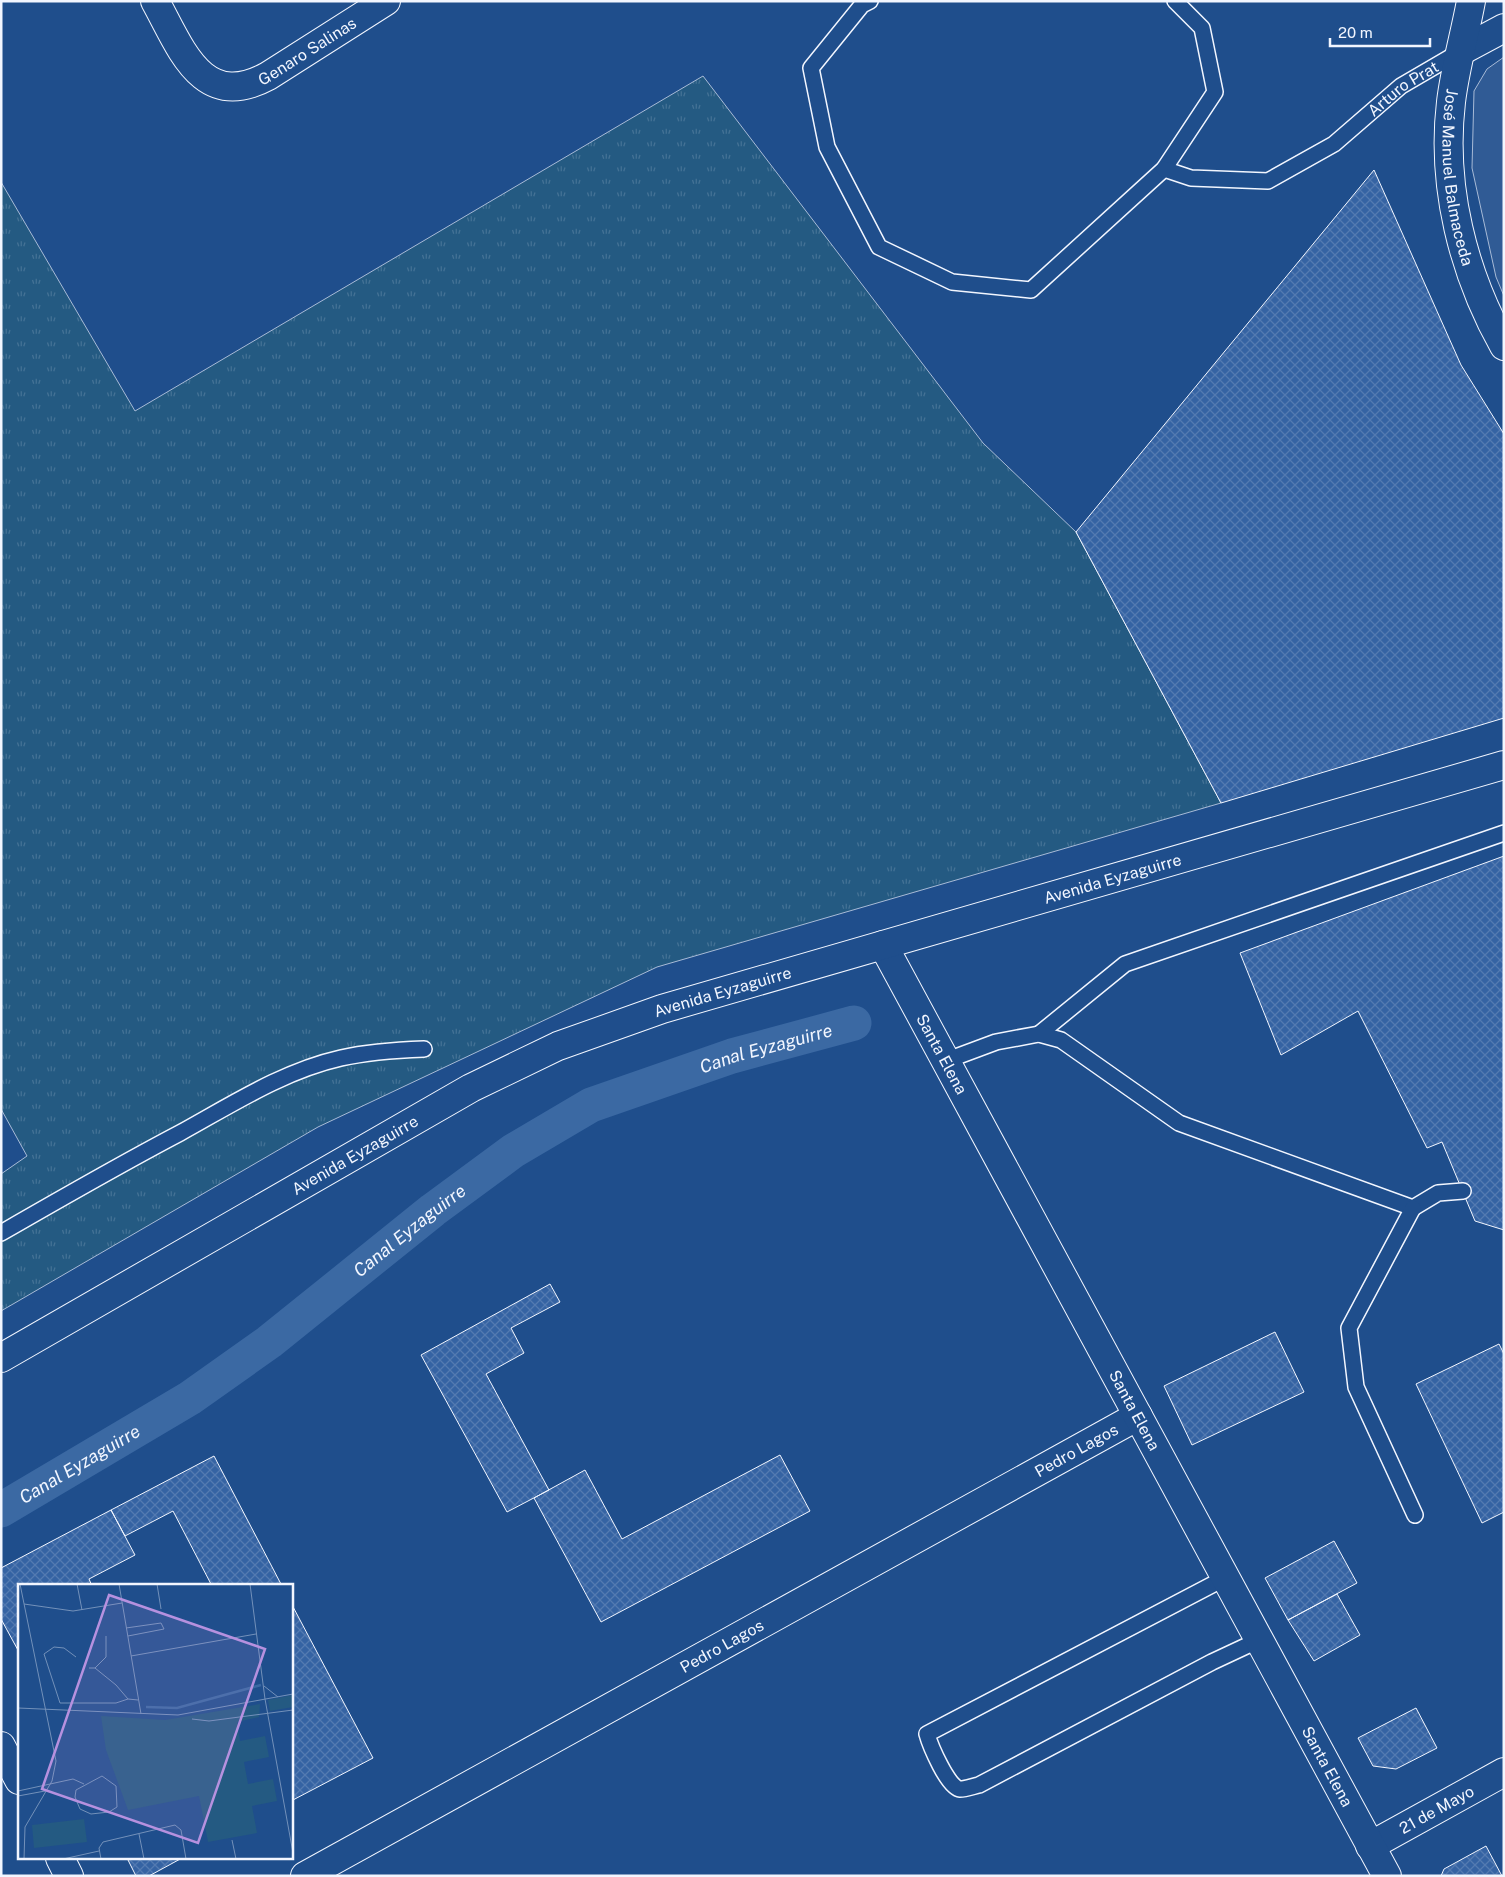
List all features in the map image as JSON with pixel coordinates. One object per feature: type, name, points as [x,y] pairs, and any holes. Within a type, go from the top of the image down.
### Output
[{"type":"street","name":"Genaro Salinas","points":[[154,1],[192,66],[209,81],[223,86],[239,87],[254,83],[386,1]]},
{"type":"street","name":"José Manuel Balmaceda","points":[[1471,1],[1451,102],[1450,168],[1455,212],[1464,254],[1486,312],[1504,346]]},
{"type":"street","name":"Arturo Prat","points":[[1461,51],[1504,28]]},
{"type":"street","name":"Avenida Eyzaguirre","points":[[1,1358],[413,1120],[514,1066],[558,1046],[662,1009],[1504,765]]},
{"type":"street","name":"Santa Elena","points":[[883,945],[1387,1876]]},
{"type":"street","name":"Pedro Lagos","points":[[305,1876],[1138,1416]]},
{"type":"street","points":[[1,1746],[18,1778]]},
{"type":"street","name":"21 de Mayo","points":[[1370,1846],[1504,1772]]},
{"type":"street","points":[[61,1860],[69,1876]]},
{"type":"lane","points":[[870,1],[862,4],[810,68],[827,147],[879,247],[952,282],[1031,290],[1164,169],[1215,92],[1202,28],[1175,1]]},
{"type":"lane","name":"Arturo Prat","points":[[1164,169],[1191,178],[1268,180],[1334,144],[1401,86],[1461,51]]},
{"type":"lane","points":[[1039,1034],[1125,964],[1504,833]]},
{"type":"lane","points":[[946,1061],[996,1042],[1039,1034],[1061,1040],[1179,1123],[1413,1208]]},
{"type":"lane","points":[[1,1233],[108,1171],[268,1085],[340,1058],[378,1052],[424,1049]]},
{"type":"lane","points":[[1415,1515],[1356,1387],[1349,1328],[1413,1208],[1438,1193],[1463,1191]]},
{"type":"lane","points":[[1225,1578],[927,1734],[930,1745],[952,1786],[960,1789],[979,1785],[1212,1662],[1258,1640]]},
{"type":"green space","points":[[703,76],[983,443],[1076,532],[1221,803],[657,967],[318,1127],[1,1311],[1,1174],[27,1156],[1,1109],[1,182],[135,411]]},
{"type":"shaded area","points":[[1504,57],[1504,296],[1496,277],[1472,168],[1474,91],[1487,69]]},
{"type":"building","points":[[1374,170],[1461,365],[1504,434],[1504,718],[1221,803],[1076,532]]},
{"type":"building","points":[[1504,856],[1504,1230],[1475,1221],[1442,1142],[1427,1148],[1358,1011],[1281,1055],[1240,953]]},
{"type":"building","points":[[550,1284],[560,1302],[511,1328],[524,1353],[486,1374],[549,1490],[507,1512],[421,1355]]},
{"type":"building","points":[[1275,1332],[1304,1392],[1192,1445],[1164,1386]]},
{"type":"building","points":[[1499,1344],[1504,1354],[1504,1512],[1482,1523],[1416,1384]]},
{"type":"building","points":[[780,1455],[810,1511],[601,1622],[534,1498],[585,1470],[622,1539]]},
{"type":"building","points":[[214,1456],[281,1584],[211,1584],[173,1511],[125,1536],[111,1510]]},
{"type":"building","points":[[111,1510],[135,1555],[89,1579],[91,1584],[18,1584],[18,1650],[1,1619],[1,1568]]},
{"type":"building","points":[[1334,1541],[1357,1583],[1288,1620],[1265,1578]]},
{"type":"building","points":[[1337,1594],[1360,1635],[1314,1661],[1288,1620]]},
{"type":"building","points":[[292,1605],[373,1758],[292,1800]]},
{"type":"building","points":[[1416,1708],[1437,1748],[1396,1769],[1373,1766],[1358,1738]]},
{"type":"building","points":[[1486,1846],[1502,1876],[1441,1876],[1444,1869]]},
{"type":"building","points":[[128,1860],[178,1860],[149,1876],[136,1876]]},
{"type":"waterway","name":"Canal Eyzaguirre","points":[[1,1510],[190,1398],[269,1342],[433,1210],[513,1151],[591,1105],[732,1056],[854,1023]]}]
